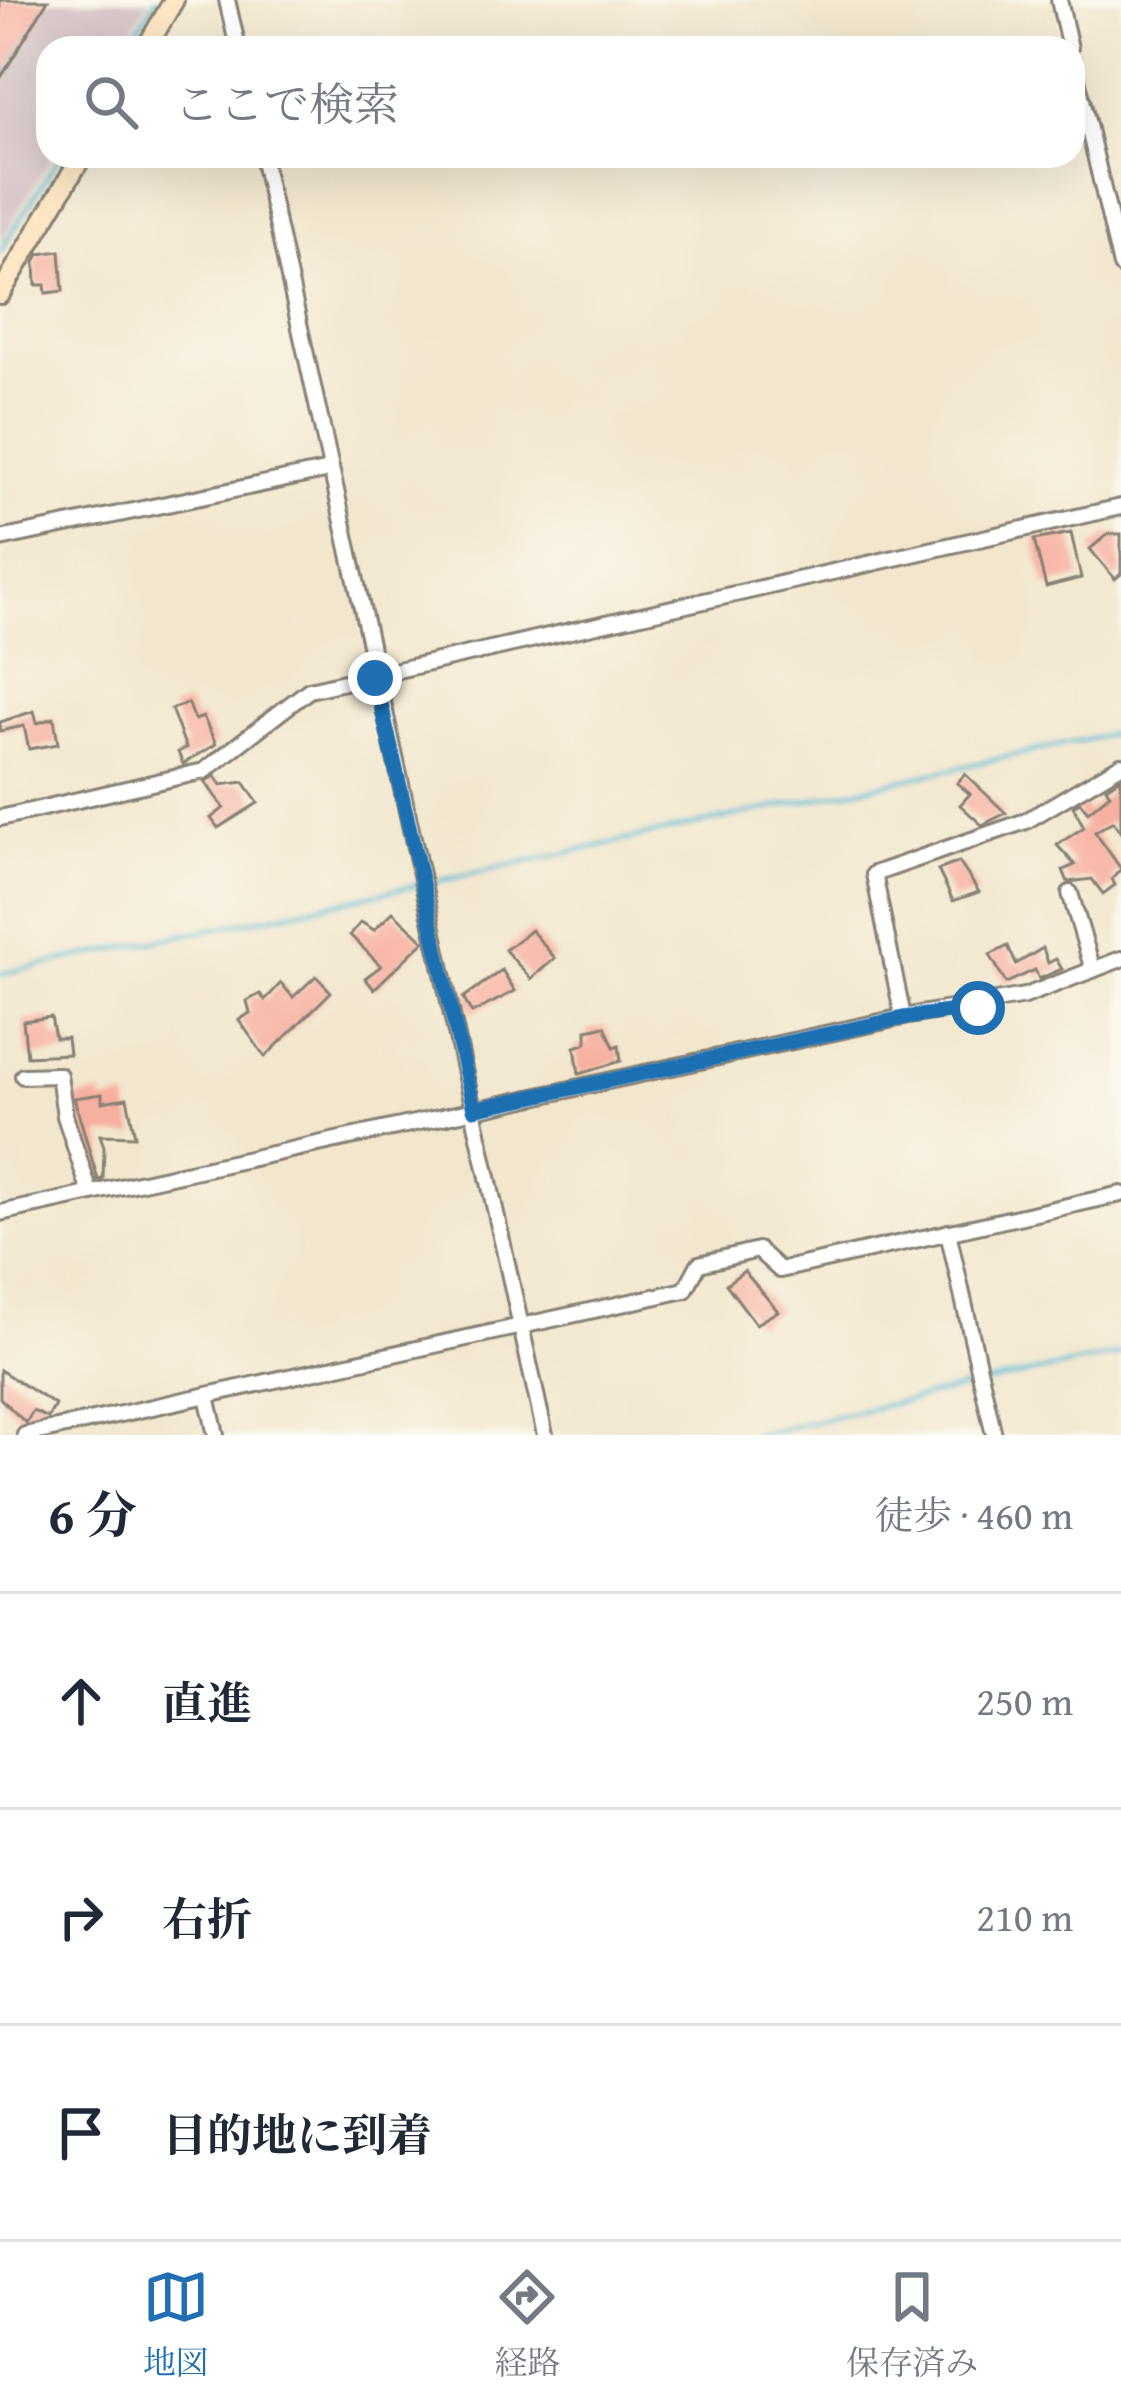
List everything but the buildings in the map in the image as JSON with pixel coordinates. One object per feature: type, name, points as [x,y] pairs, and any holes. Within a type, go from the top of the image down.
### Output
[{"type":"main road","points":[[153,36],[174,0]]},
{"type":"main road","points":[[0,294],[75,168]]},
{"type":"street","points":[[227,0],[235,36]]},
{"type":"street","points":[[1059,0],[1067,36]]},
{"type":"street","points":[[1085,112],[1121,266]]},
{"type":"street","points":[[265,168],[544,1435]]},
{"type":"street","points":[[0,539],[329,470]]},
{"type":"street","points":[[0,818],[204,771],[309,690],[1121,507]]},
{"type":"street","points":[[903,1018],[874,874],[1026,821],[1121,765]]},
{"type":"street","points":[[1070,893],[1093,970]]},
{"type":"street","points":[[0,1213],[903,1018],[994,1004],[1121,959]]},
{"type":"street","points":[[23,1076],[59,1075],[65,1116],[90,1193]]},
{"type":"street","points":[[25,1435],[685,1291],[699,1264],[758,1250],[781,1270],[1121,1194]]},
{"type":"street","points":[[948,1232],[994,1435]]},
{"type":"street","points":[[207,1396],[216,1435]]},
{"type":"shaded area","points":[[0,0],[150,0],[128,36],[36,36],[36,168],[46,168],[0,242]]},
{"type":"waterway","points":[[134,36],[156,0]]},
{"type":"waterway","points":[[0,252],[52,168]]},
{"type":"waterway","points":[[429,883],[1121,732]]},
{"type":"waterway","points":[[0,974],[418,885]]},
{"type":"waterway","points":[[987,1383],[1121,1354]]},
{"type":"waterway","points":[[753,1435],[976,1385]]},
{"type":"route","points":[[375,678],[474,1109],[903,1018],[978,1008]]}]
